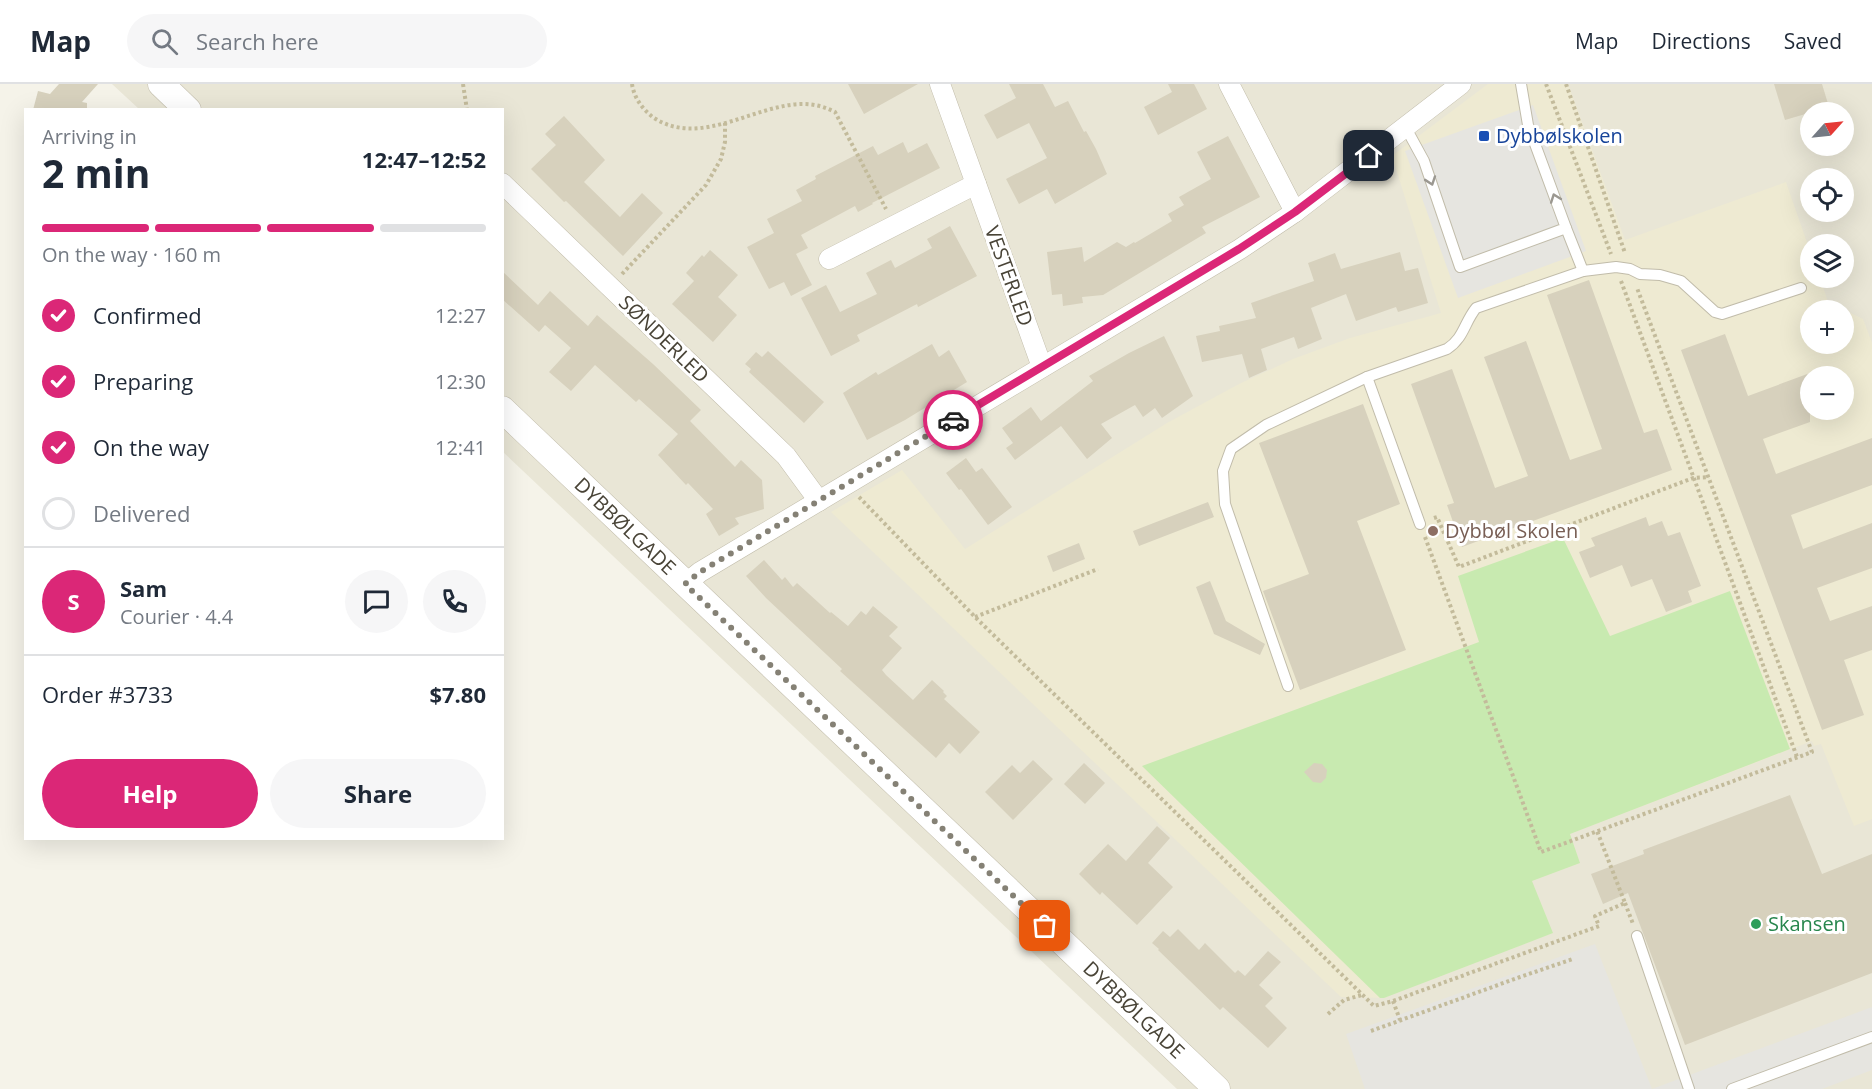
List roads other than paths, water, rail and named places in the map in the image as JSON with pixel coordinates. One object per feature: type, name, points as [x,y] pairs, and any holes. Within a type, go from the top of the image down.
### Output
[{"type":"street","points":[[161,84],[186,108]]},
{"type":"street","name":"VESTERLED","points":[[940,84],[1042,367]]},
{"type":"street","points":[[1229,84],[1295,212]]},
{"type":"street","points":[[685,584],[700,572],[1239,249],[1295,212],[1461,84]]},
{"type":"street","points":[[829,259],[976,184]]},
{"type":"street","name":"SØNDERLED","points":[[504,185],[786,456],[819,501]]},
{"type":"street","name":"DYBBØLGADE","points":[[504,412],[1217,1089]]},
{"type":"lane","points":[[1521,84],[1528,125],[1583,271]]},
{"type":"lane","points":[[1406,128],[1424,161],[1460,267],[1566,228]]},
{"type":"lane","points":[[1288,686],[1225,504],[1223,471],[1231,449],[1266,425],[1367,377],[1447,349],[1458,342],[1467,318],[1476,308],[1583,271],[1616,267],[1681,281],[1715,312],[1722,314],[1801,288]]},
{"type":"lane","points":[[1367,377],[1420,524]]},
{"type":"lane","points":[[1637,936],[1689,1089]]},
{"type":"lane","points":[[1732,1089],[1872,1037]]},
{"type":"place","name":"Dybbølskolen","points":[[1484,136]]},
{"type":"place","name":"Dybbøl Skolen","points":[[1433,531]]},
{"type":"place","name":"Skansen","points":[[1756,924]]}]
